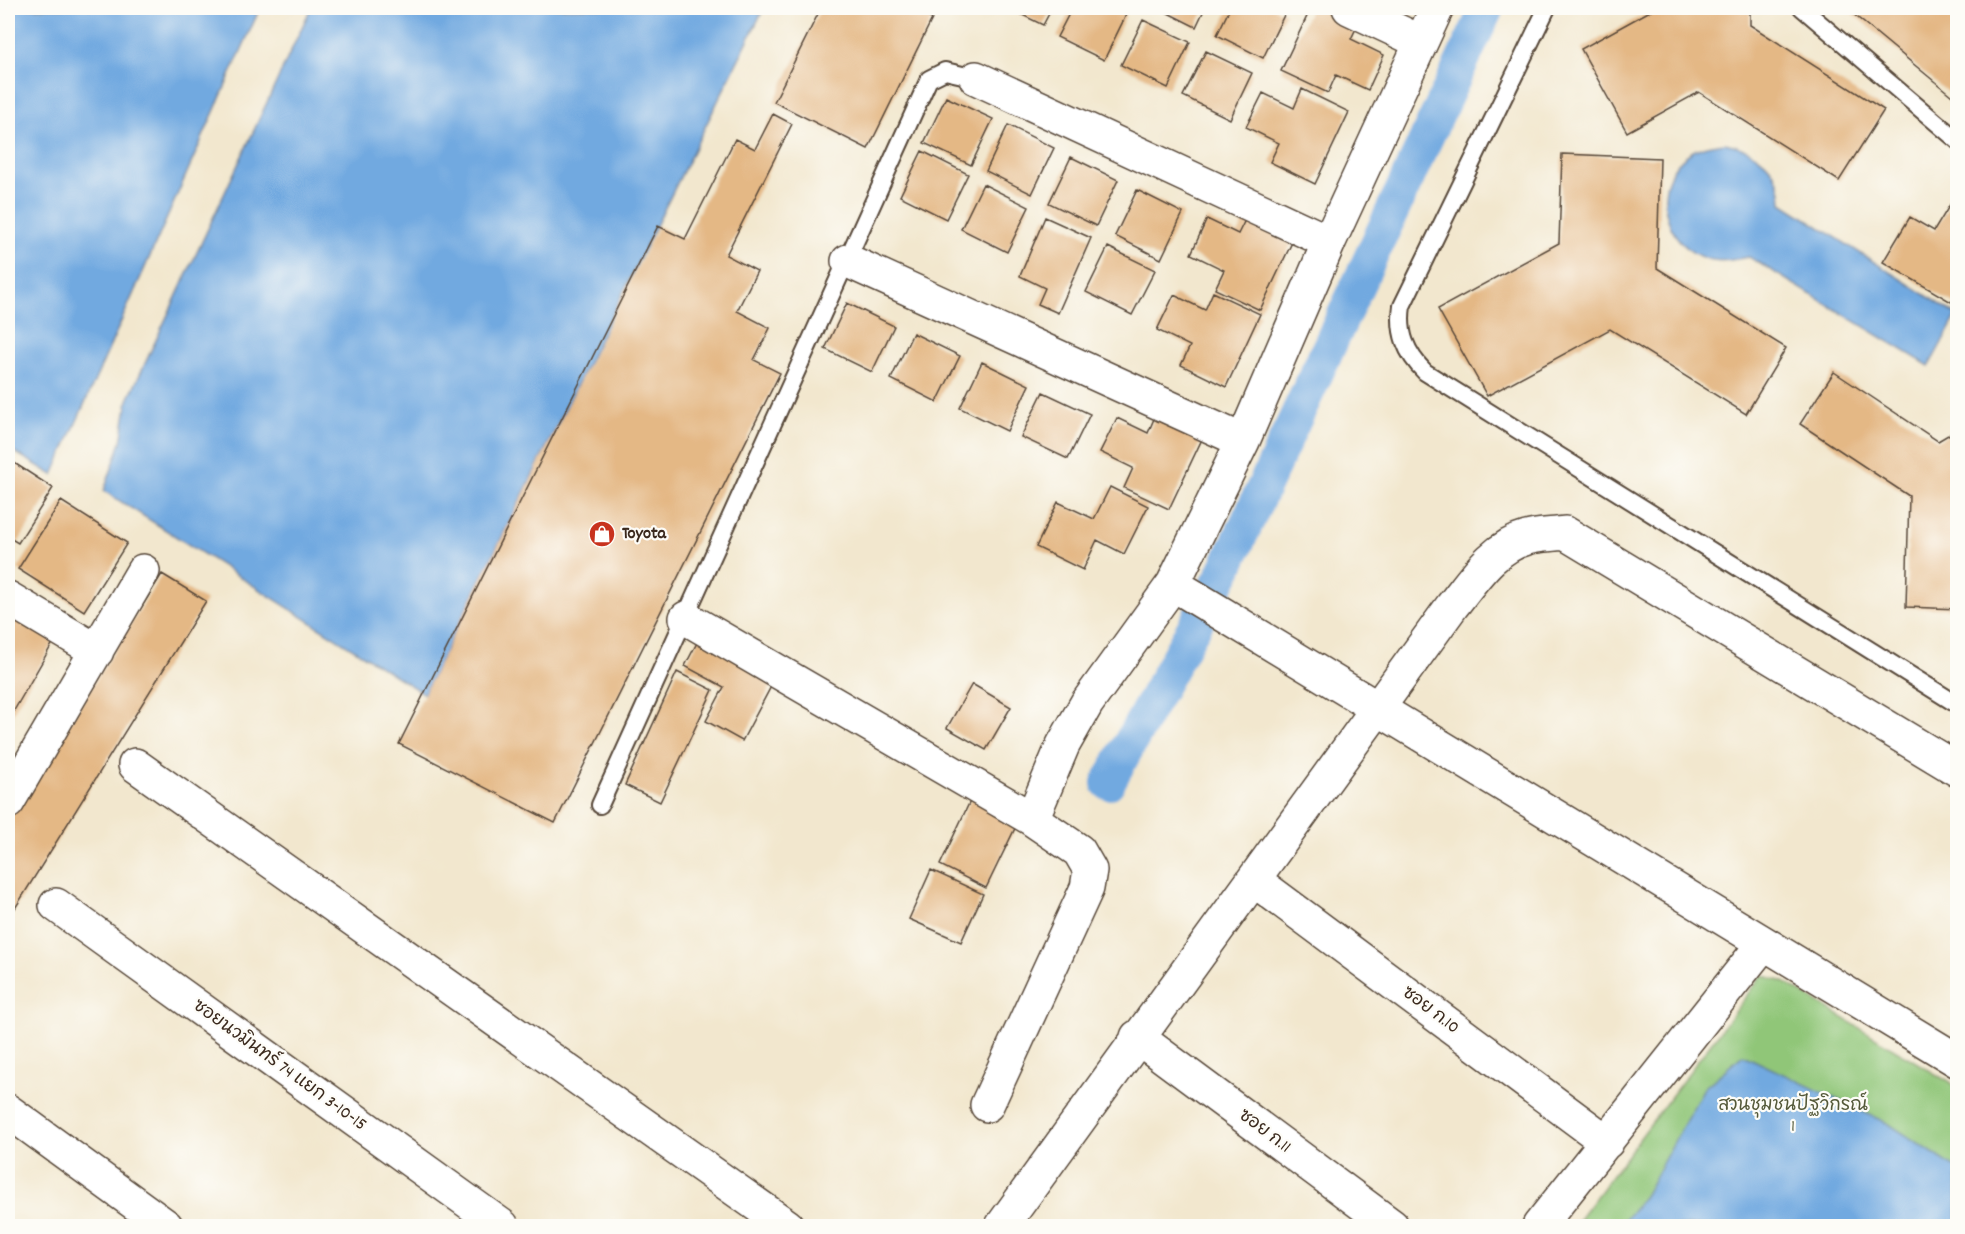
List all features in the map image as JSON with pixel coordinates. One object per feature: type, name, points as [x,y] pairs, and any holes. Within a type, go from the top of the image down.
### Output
[{"type":"street","points":[[1349,8],[1421,42]]},
{"type":"street","points":[[1032,819],[1063,744],[1087,703],[1196,598],[1243,441],[1329,242],[1437,8]]},
{"type":"street","points":[[976,78],[1329,242]]},
{"type":"street","points":[[848,261],[1243,441]]},
{"type":"street","points":[[1017,1221],[1137,1037],[1485,565],[1508,545],[1528,537],[1565,533],[1958,770]]},
{"type":"street","points":[[8,802],[143,571]]},
{"type":"street","points":[[8,598],[97,651]]},
{"type":"street","points":[[1196,598],[1958,1061]]},
{"type":"street","points":[[686,618],[1032,819],[1079,851],[1090,870],[1087,888],[987,1105]]},
{"type":"street","points":[[135,765],[787,1227]]},
{"type":"street","name":"ซอย ก.10","points":[[1254,880],[1607,1142]]},
{"type":"street","name":"ซอยนวมินทร์ 74 แยก 3-10-15","points":[[56,905],[502,1227]]},
{"type":"street","points":[[1539,1227],[1764,943]]},
{"type":"street","name":"ซอย ก.11","points":[[1137,1037],[1392,1227]]},
{"type":"street","points":[[8,1111],[166,1227]]},
{"type":"lane","points":[[1547,8],[1402,306],[1400,332],[1410,354],[1425,372],[1958,705]]},
{"type":"lane","points":[[1802,8],[1958,141]]},
{"type":"lane","points":[[600,805],[929,79],[945,71],[976,78]]},
{"type":"green space","name":"สวนชุมชนปัฐวิกรณ์ 1","points":[[1762,975],[1784,982],[1957,1087],[1957,1226],[1574,1226]]},
{"type":"water","points":[[8,8],[260,8],[53,475],[8,448]]},
{"type":"water","points":[[311,8],[764,8],[424,694],[104,491],[121,442],[128,400]]},
{"type":"water","points":[[1725,143],[1747,150],[1765,162],[1777,180],[1782,203],[1957,315],[1929,366],[1749,257],[1723,261],[1708,259],[1692,252],[1680,241],[1671,227],[1666,211],[1665,195],[1669,179],[1677,165],[1690,153],[1702,147]]},
{"type":"water","points":[[1743,1055],[1889,1124],[1957,1169],[1957,1226],[1620,1226],[1644,1196],[1704,1088]]},
{"type":"building","points":[[821,8],[909,8],[932,19],[868,149],[774,102]]},
{"type":"building","points":[[953,8],[971,8],[967,14]]},
{"type":"building","points":[[1008,8],[1052,8],[1043,25]]},
{"type":"building","points":[[1072,8],[1111,8],[1126,15],[1104,60],[1057,37]]},
{"type":"building","points":[[1158,8],[1205,8],[1196,27]]},
{"type":"building","points":[[1230,8],[1274,8],[1285,13],[1263,58],[1217,35]]},
{"type":"building","points":[[1311,8],[1333,8],[1360,20],[1351,39],[1384,55],[1368,90],[1336,75],[1328,93],[1281,71]]},
{"type":"building","points":[[1652,8],[1750,8],[1750,25],[1884,110],[1839,181],[1699,92],[1627,132],[1581,49]]},
{"type":"building","points":[[1846,8],[1958,8],[1958,101]]},
{"type":"building","points":[[1143,20],[1190,42],[1168,88],[1121,65]]},
{"type":"building","points":[[1206,51],[1252,73],[1230,119],[1183,96]]},
{"type":"building","points":[[1302,89],[1349,112],[1315,184],[1270,162],[1279,143],[1246,127],[1263,93],[1294,108]]},
{"type":"building","points":[[946,97],[993,119],[971,165],[924,143]]},
{"type":"building","name":"Toyota","points":[[773,114],[792,124],[726,255],[757,271],[737,311],[770,328],[754,360],[780,373],[555,823],[399,744],[658,226],[685,239],[735,139],[755,149]]},
{"type":"building","points":[[1008,125],[1054,148],[1032,194],[986,171]]},
{"type":"building","points":[[922,151],[968,174],[946,219],[900,196]]},
{"type":"building","points":[[1562,154],[1660,158],[1657,268],[1786,348],[1746,414],[1610,329],[1487,396],[1438,309],[1559,243]]},
{"type":"building","points":[[1071,157],[1118,180],[1096,226],[1049,203]]},
{"type":"building","points":[[983,184],[1029,207],[1007,252],[961,229]]},
{"type":"building","points":[[1137,190],[1183,213],[1161,259],[1115,236]]},
{"type":"building","points":[[1954,198],[1958,200],[1958,306],[1883,262],[1910,217],[1934,231]]},
{"type":"building","points":[[1247,216],[1294,238],[1260,310],[1215,289],[1224,270],[1191,254],[1207,219],[1238,234]]},
{"type":"building","points":[[1045,217],[1091,238],[1058,313],[1038,304],[1045,288],[1020,276]]},
{"type":"building","points":[[1108,247],[1155,270],[1132,315],[1086,292]]},
{"type":"building","points":[[1213,292],[1260,314],[1226,387],[1181,365],[1190,346],[1157,330],[1174,295],[1205,310]]},
{"type":"building","points":[[847,303],[894,326],[872,372],[825,349]]},
{"type":"building","points":[[913,333],[960,356],[937,402],[891,379]]},
{"type":"building","points":[[982,362],[1029,385],[1007,431],[960,408]]},
{"type":"building","points":[[1834,372],[1938,441],[1958,429],[1958,609],[1906,607],[1909,496],[1800,424]]},
{"type":"building","points":[[1043,392],[1090,414],[1068,459],[1021,437]]},
{"type":"building","points":[[1156,414],[1203,437],[1169,509],[1124,488],[1133,468],[1100,452],[1117,418],[1148,433]]},
{"type":"building","points":[[8,459],[53,488],[18,543],[8,537]]},
{"type":"building","points":[[1110,487],[1148,506],[1124,554],[1097,540],[1083,570],[1036,547],[1058,502],[1094,519]]},
{"type":"building","points":[[61,501],[127,543],[84,611],[18,569]]},
{"type":"building","points":[[162,574],[206,601],[14,910],[8,906],[8,822]]},
{"type":"building","points":[[8,613],[54,641],[8,721]]},
{"type":"building","points":[[700,637],[776,677],[742,741],[706,721],[724,687],[685,666]]},
{"type":"building","points":[[677,672],[713,690],[660,802],[625,785]]},
{"type":"building","points":[[972,684],[1011,707],[986,750],[947,728]]},
{"type":"building","points":[[972,797],[1019,820],[986,888],[940,865]]},
{"type":"building","points":[[931,870],[983,894],[961,942],[909,919]]},
{"type":"waterway","points":[[1108,783],[1222,576],[1487,8]]},
{"type":"place","name":"Toyota","points":[[602,534]]}]
